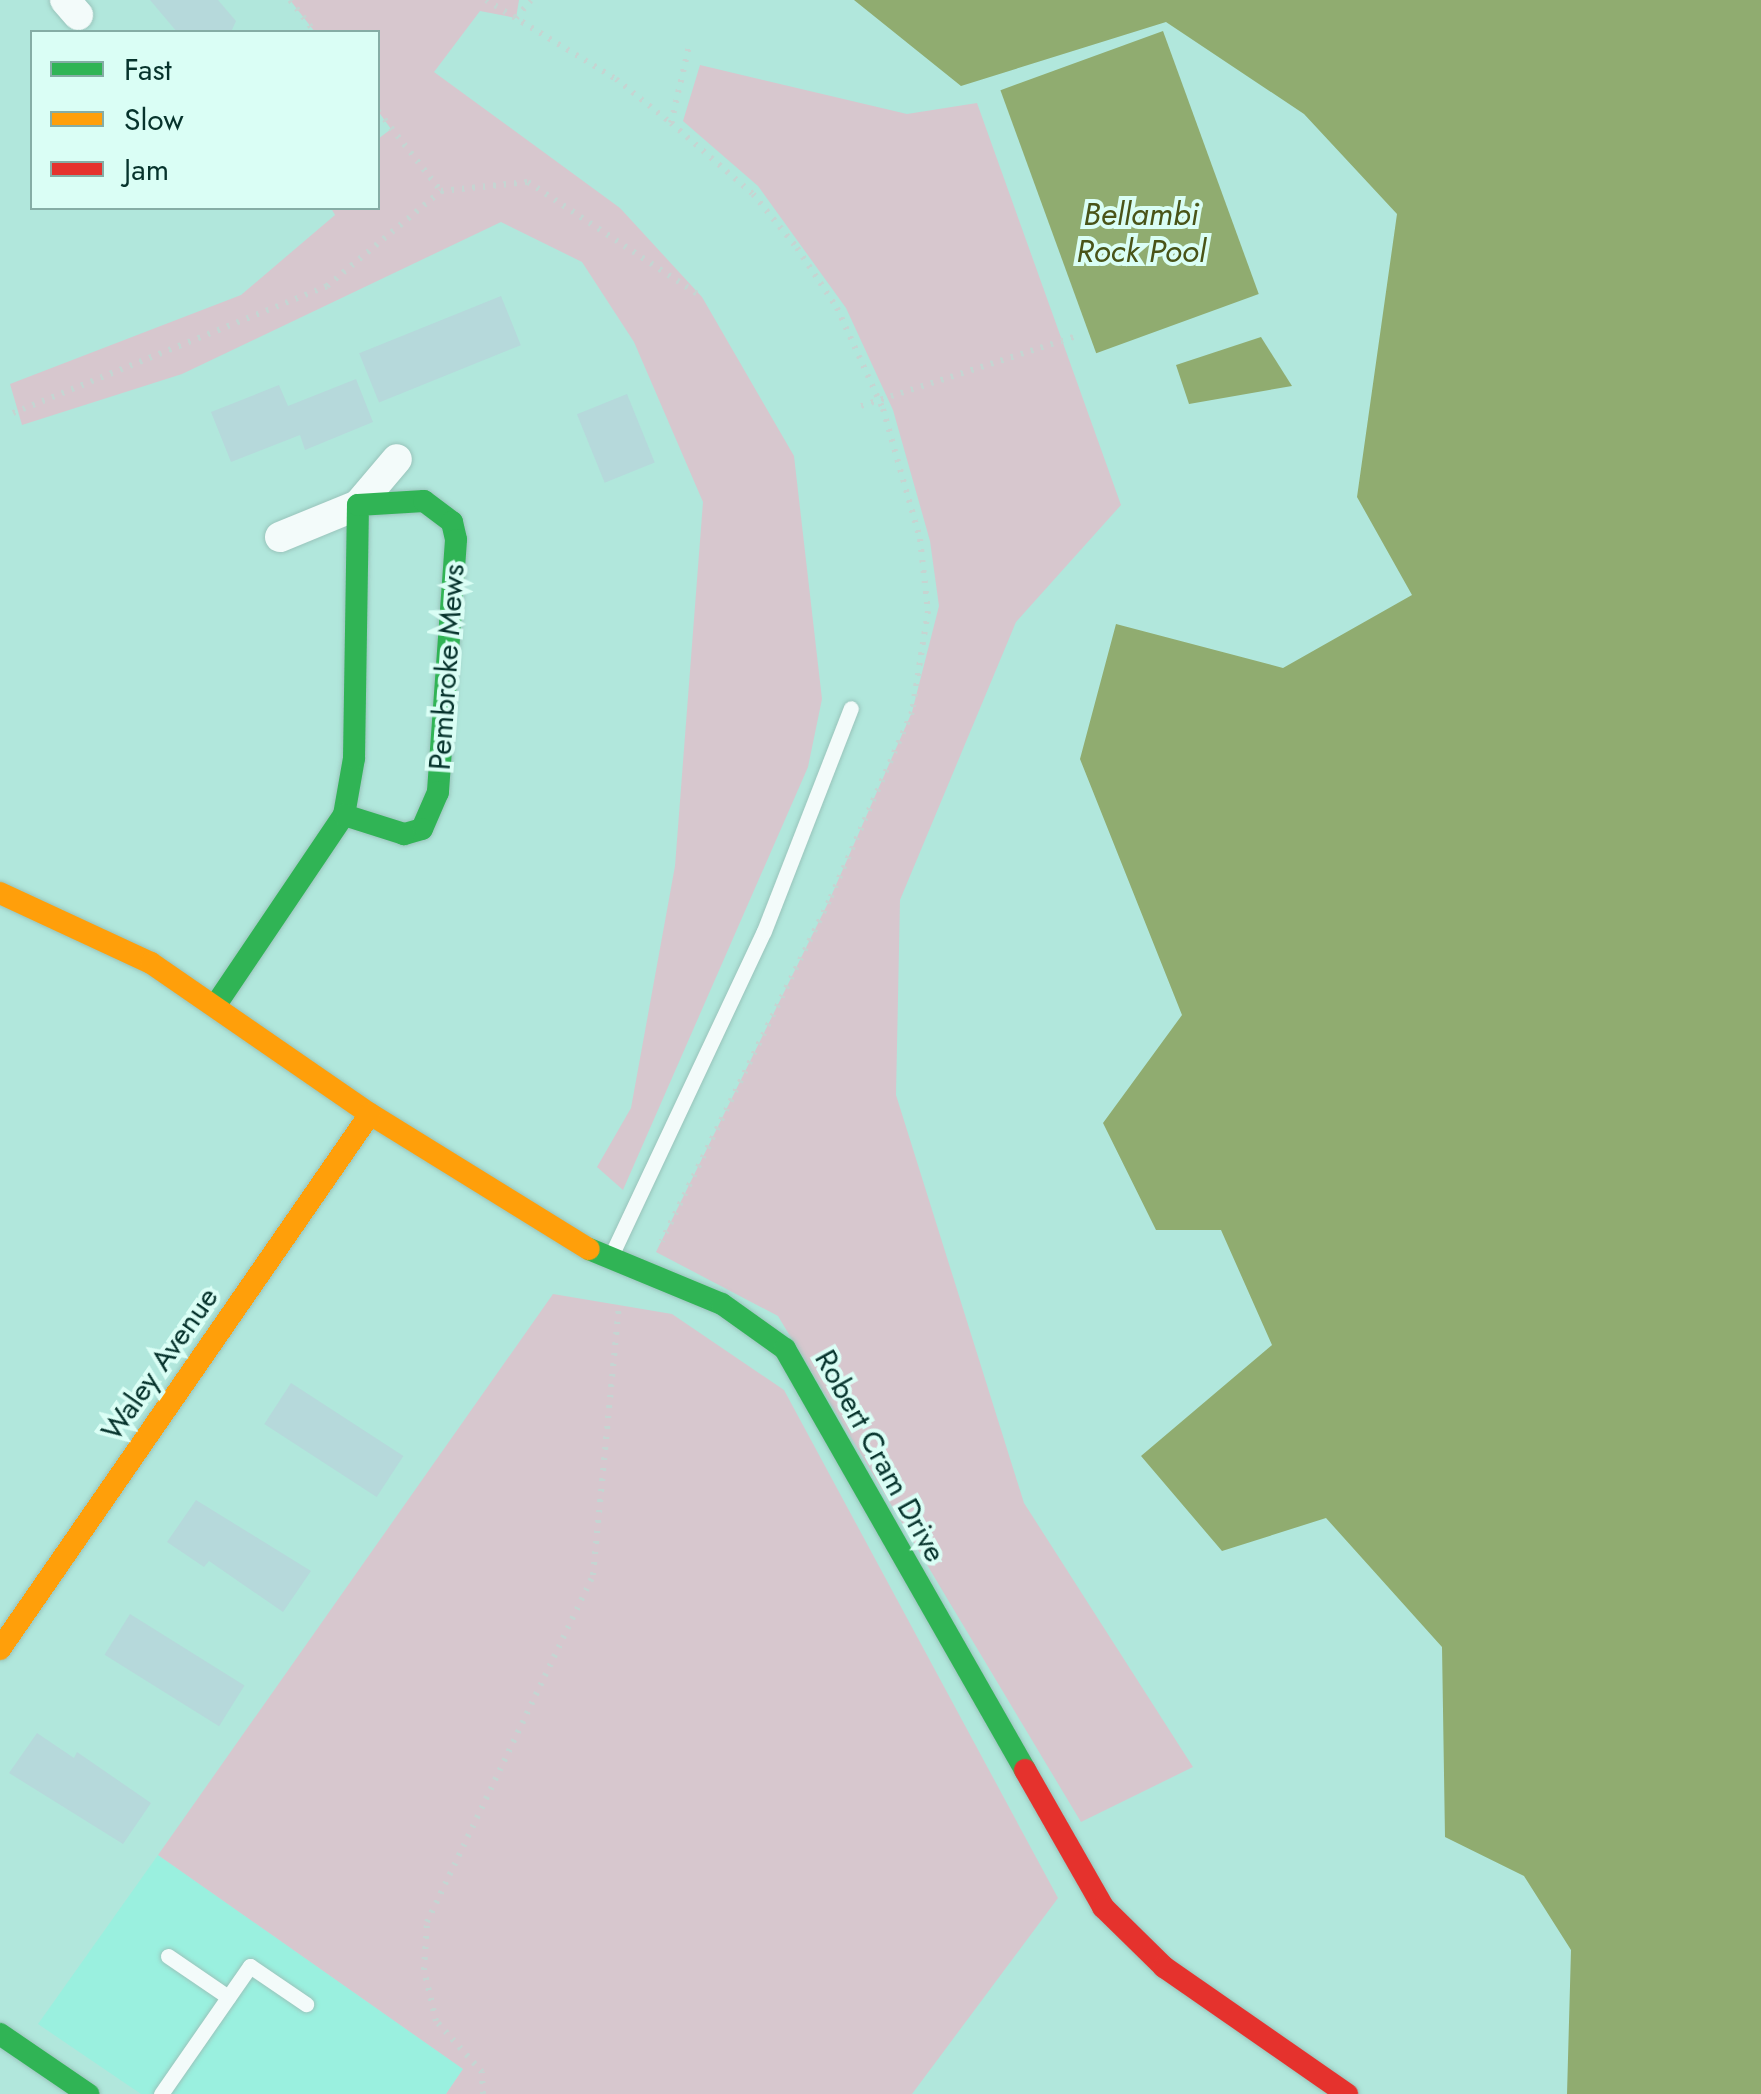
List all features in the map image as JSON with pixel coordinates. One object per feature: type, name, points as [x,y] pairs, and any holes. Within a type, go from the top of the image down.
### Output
[{"type":"street","name":"Pembroke Mews","points":[[358,505],[397,459]]},
{"type":"street","name":"Pembroke Mews","points":[[280,538],[373,499],[424,501],[452,522],[456,540],[432,812],[422,829],[404,834],[344,815]]},
{"type":"street","points":[[217,1004],[344,815],[354,758],[358,505]]},
{"type":"street","name":"Robert Cram Drive","points":[[0,893],[97,933],[217,1004],[370,1114],[608,1261],[643,1279],[722,1304],[785,1348],[1078,1870],[1116,1922],[1164,1968],[1347,2094]]},
{"type":"street","name":"Waley Avenue","points":[[0,1649],[370,1114]]},
{"type":"street","points":[[0,2034],[88,2094]]},
{"type":"lane","points":[[608,1261],[764,931],[851,708]]},
{"type":"lane","points":[[168,1956],[228,1997]]},
{"type":"lane","points":[[161,2094],[250,1966],[306,2004]]},
{"type":"path","points":[[290,0],[313,30]]},
{"type":"path","points":[[483,2094],[482,2072],[436,2021],[424,1970],[426,1922],[593,1575],[604,1510],[614,1326],[620,1299],[643,1279],[821,918],[912,712],[926,592],[920,538],[879,400],[837,308],[797,248],[753,194],[671,122],[616,79],[486,0]]},
{"type":"path","points":[[516,18],[531,0]]},
{"type":"path","points":[[671,122],[690,42]]},
{"type":"path","points":[[380,114],[441,191]]},
{"type":"path","points":[[14,412],[327,286],[441,191],[528,182],[702,297]]},
{"type":"path","points":[[862,406],[1080,335]]},
{"type":"shaded area","points":[[290,0],[519,0],[516,18],[480,11],[434,72],[620,208],[702,297],[794,456],[822,699],[808,767],[623,1190],[597,1167],[631,1108],[675,866],[703,502],[634,342],[582,262],[501,222],[182,374],[22,425],[10,384],[241,295],[335,215],[332,210],[380,210],[380,137],[391,129],[380,114],[380,30],[313,30]]},
{"type":"shaded area","points":[[700,65],[907,114],[977,103],[1121,505],[1016,622],[900,900],[896,1095],[1024,1503],[1193,1767],[1081,1822],[778,1316],[656,1252],[829,901],[912,712],[939,606],[930,541],[893,410],[846,308],[758,186],[683,121]]},
{"type":"shaded area","points":[[553,1294],[672,1314],[784,1390],[1058,1898],[912,2094],[446,2094],[463,2069],[158,1855]]},
{"type":"shaded area","points":[[158,1855],[463,2069],[446,2094],[141,2094],[38,2024]]},
{"type":"water","points":[[854,0],[1761,0],[1761,2094],[1567,2094],[1571,1950],[1524,1876],[1445,1837],[1442,1647],[1326,1518],[1222,1551],[1141,1456],[1272,1345],[1221,1230],[1156,1230],[1103,1123],[1182,1015],[1080,759],[1116,624],[1283,668],[1412,595],[1357,497],[1397,214],[1304,114],[1166,22],[961,86]]},
{"type":"water","name":"Bellambi Rock Pool","points":[[1163,31],[1259,294],[1096,353],[1000,90]]},
{"type":"water","name":"Bellambi Rock Pool","points":[[1261,337],[1292,386],[1189,404],[1176,365]]},
{"type":"building","points":[[150,0],[218,0],[236,21],[232,30],[175,30]]},
{"type":"building","points":[[501,296],[521,345],[379,402],[359,353]]},
{"type":"building","points":[[356,379],[373,422],[305,450],[300,435],[231,462],[211,412],[279,385],[288,406]]},
{"type":"building","points":[[627,394],[655,463],[605,483],[577,414]]},
{"type":"building","points":[[291,1383],[403,1456],[377,1497],[264,1424]]},
{"type":"building","points":[[196,1500],[311,1571],[283,1612],[209,1561],[204,1567],[167,1542]]},
{"type":"building","points":[[130,1614],[244,1686],[219,1726],[105,1655]]},
{"type":"building","points":[[37,1733],[74,1758],[77,1752],[151,1803],[123,1844],[9,1773]]},
{"type":"traffic: fast","points":[[217,1003],[344,815],[354,758],[358,505],[424,501],[452,522],[456,540],[438,792],[422,829],[404,834],[344,815]]},
{"type":"traffic: fast","points":[[589,1249],[722,1304],[785,1349],[1025,1770]]},
{"type":"traffic: fast","points":[[0,2034],[88,2094]]},
{"type":"traffic: slow","points":[[0,893],[151,963],[370,1114],[589,1249]]},
{"type":"traffic: slow","points":[[0,1649],[370,1114]]},
{"type":"traffic: jam","points":[[1025,1770],[1103,1907],[1164,1967],[1347,2094]]}]
